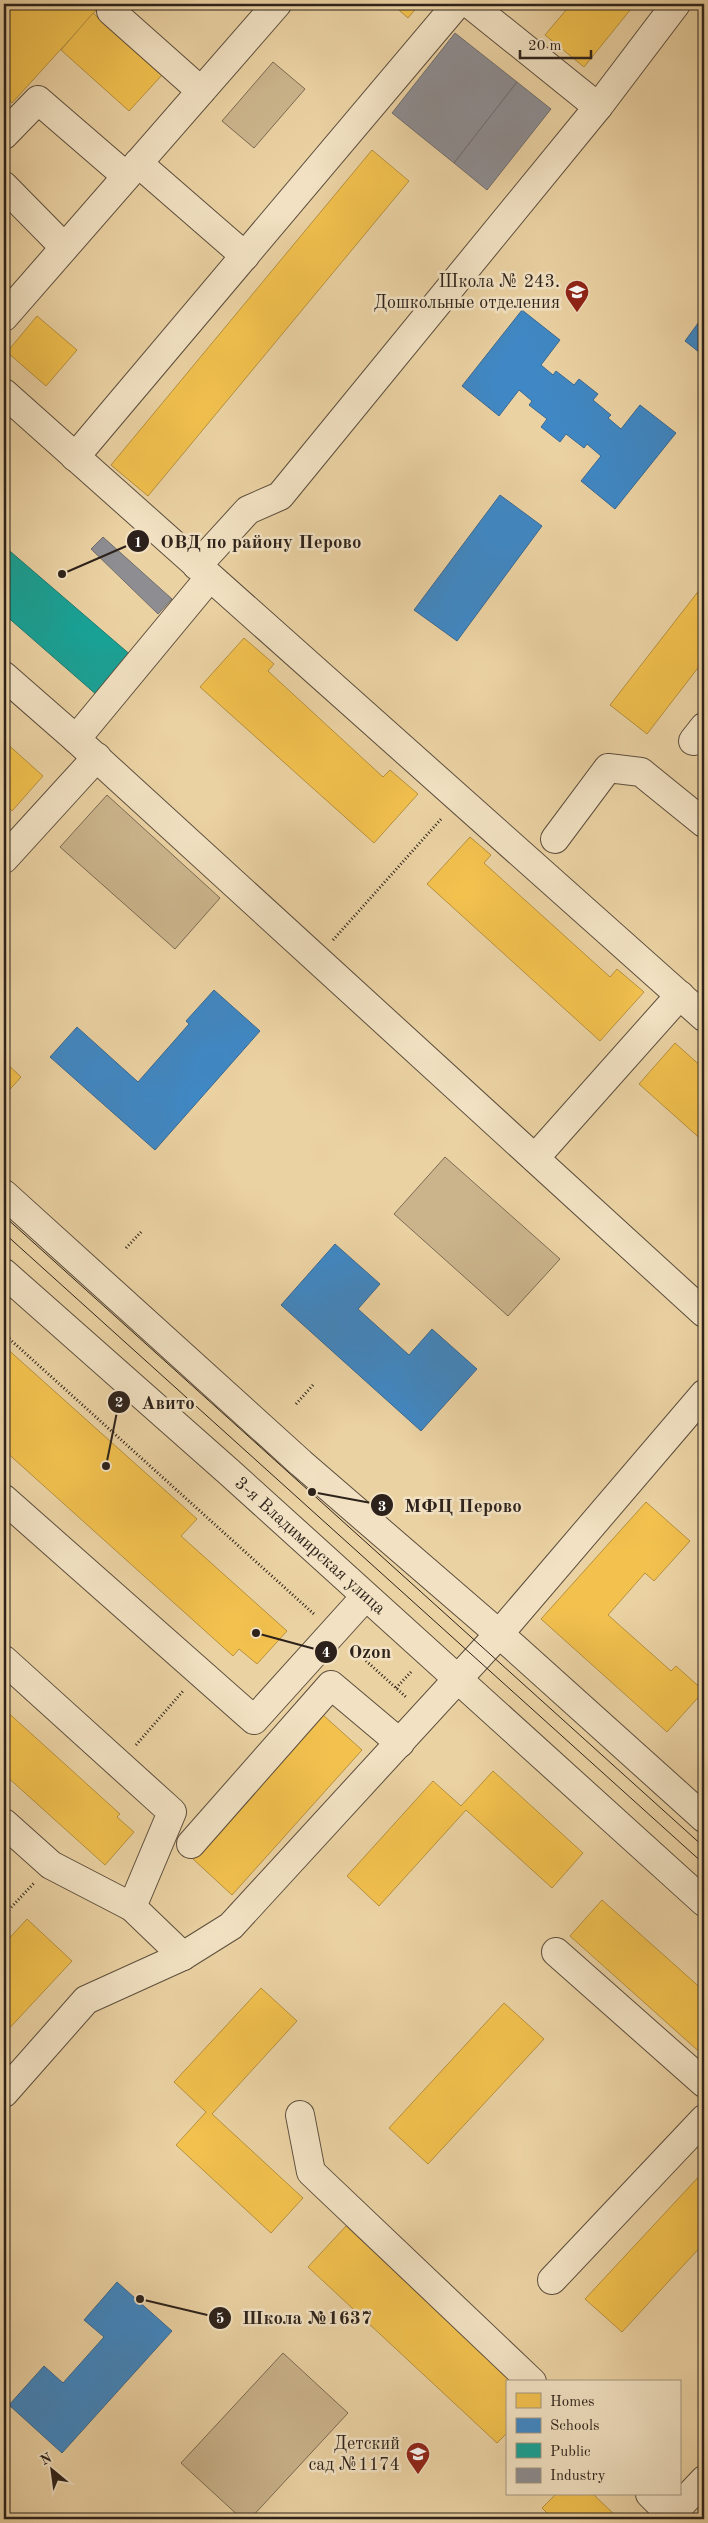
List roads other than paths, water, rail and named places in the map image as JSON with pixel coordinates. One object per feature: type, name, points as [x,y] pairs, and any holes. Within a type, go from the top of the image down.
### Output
[{"type":"street","points":[[118,4],[111,11],[201,91]]},
{"type":"street","points":[[4,317],[277,4]]},
{"type":"street","points":[[75,457],[457,4]]},
{"type":"street","points":[[470,4],[598,107]]},
{"type":"street","points":[[76,739],[248,510],[280,496],[598,107],[676,4]]},
{"type":"street","points":[[4,135],[38,100],[245,256]]},
{"type":"street","points":[[4,186],[64,247]]},
{"type":"street","points":[[4,393],[704,1017]]},
{"type":"street","points":[[4,676],[97,757],[704,1313]]},
{"type":"street","points":[[8,861],[97,757]]},
{"type":"street","points":[[555,839],[608,768],[641,772],[704,823]]},
{"type":"street","points":[[535,1158],[680,995]]},
{"type":"street","points":[[4,1194],[301,1463],[499,1634],[704,1818]]},
{"type":"street","name":"3-я Владимирская улица","points":[[4,1273],[229,1472],[704,1902]]},
{"type":"street","points":[[4,2093],[86,2000],[184,1956],[231,1926],[499,1634],[704,1394]]},
{"type":"street","points":[[4,1498],[254,1720],[365,1597]]},
{"type":"street","points":[[4,1660],[172,1812],[132,1907]]},
{"type":"street","points":[[191,1844],[331,1685],[400,1742]]},
{"type":"street","points":[[4,1823],[50,1865],[132,1907],[184,1956]]},
{"type":"street","points":[[556,1952],[704,2083]]},
{"type":"street","points":[[300,2115],[311,2172],[530,2380]]},
{"type":"street","points":[[552,2280],[704,2119]]},
{"type":"street","points":[[652,2496],[671,2515],[704,2480]]},
{"type":"tram line","points":[[4,1216],[704,1847]]},
{"type":"tram line","points":[[4,1233],[704,1864]]},
{"type":"place","name":"Школа № 243. Дошкольные отделения","points":[[577,313]]},
{"type":"place","name":"ОВД по району Перово","points":[[62,574]]},
{"type":"place","name":"Авито","points":[[106,1466]]},
{"type":"place","name":"МФЦ Перово","points":[[312,1492]]},
{"type":"place","name":"Ozon","points":[[256,1633]]},
{"type":"place","name":"Школа №1637","points":[[140,2299]]},
{"type":"place","name":"Детский сад №1174","points":[[418,2475]]}]
